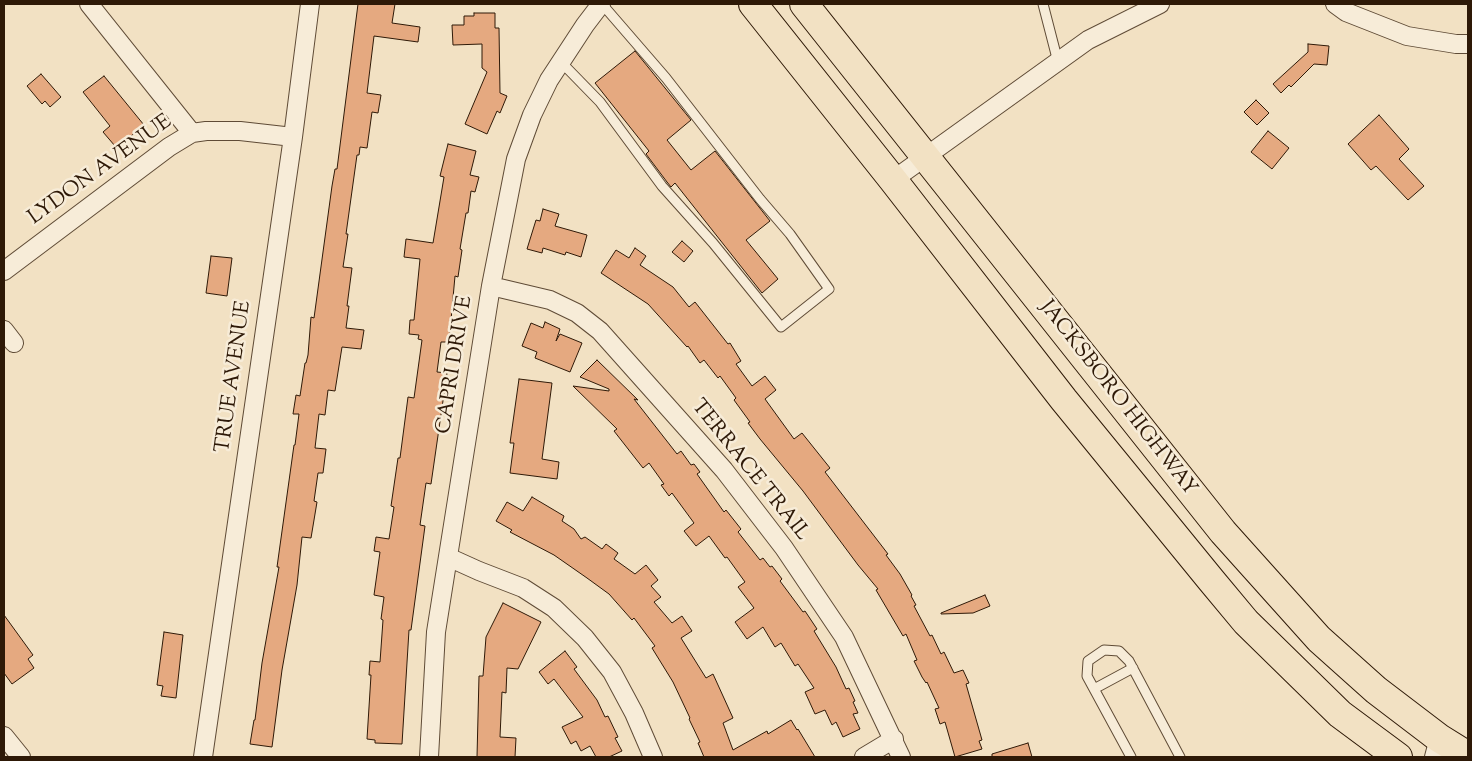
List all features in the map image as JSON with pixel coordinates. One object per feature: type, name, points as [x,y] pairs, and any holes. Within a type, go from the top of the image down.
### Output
[{"type":"main road","name":"JACKSBORO HIGHWAY","points":[[753,4],[1064,400],[1246,622],[1340,714],[1398,757]]},
{"type":"main road","name":"JACKSBORO HIGHWAY","points":[[804,4],[1222,532],[1319,639],[1436,747],[1468,756]]},
{"type":"street","points":[[89,4],[192,133]]},
{"type":"street","name":"TRUE AVENUE","points":[[202,757],[293,137],[310,4]]},
{"type":"street","name":"CAPRI DRIVE","points":[[429,757],[436,632],[491,286],[516,159],[532,115],[549,80],[585,25],[602,4]]},
{"type":"street","points":[[893,180],[1088,40],[1160,4]]},
{"type":"street","points":[[1335,4],[1346,12],[1407,36],[1456,44],[1468,44]]},
{"type":"street","name":"LYDON AVENUE","points":[[4,271],[169,147],[192,133],[206,130],[240,131],[293,137]]},
{"type":"street","name":"TERRACE TRAIL","points":[[491,286],[550,300],[577,313],[600,331],[724,470],[784,548],[844,637],[901,757]]},
{"type":"street","points":[[448,557],[523,588],[554,608],[579,632],[612,672],[634,713],[653,757]]},
{"type":"street","points":[[4,736],[21,757]]},
{"type":"street","points":[[864,757],[894,739]]},
{"type":"lane","points":[[561,62],[600,102],[662,186],[714,243],[782,327],[830,289],[790,234],[760,199],[666,78],[602,4]]},
{"type":"lane","points":[[1042,4],[1058,62]]},
{"type":"lane","points":[[1131,757],[1087,676],[1088,661],[1104,650],[1119,651],[1130,661],[1180,757]]},
{"type":"lane","points":[[1094,689],[1133,668]]},
{"type":"building","points":[[358,4],[395,4],[392,23],[420,27],[418,42],[374,36],[367,93],[381,95],[378,113],[372,112],[367,148],[360,147],[359,155],[357,155],[343,267],[352,268],[346,328],[364,330],[361,349],[342,347],[335,391],[328,390],[325,415],[319,414],[315,448],[326,449],[323,473],[318,473],[314,501],[317,502],[311,538],[302,537],[297,585],[282,670],[272,747],[250,744],[279,567],[277,567],[299,414],[293,414],[296,395],[300,396],[308,355],[311,317],[314,318],[332,186],[335,169],[337,169]]},
{"type":"building","points":[[474,13],[495,13],[495,28],[499,28],[500,93],[507,96],[500,113],[497,111],[487,134],[465,124],[487,72],[482,68],[482,44],[453,45],[452,25],[464,25],[464,16],[474,16]]},
{"type":"building","points":[[1308,44],[1329,46],[1327,65],[1314,64],[1291,87],[1289,85],[1281,93],[1273,84],[1308,52]]},
{"type":"building","points":[[635,51],[691,120],[667,140],[691,170],[715,151],[770,221],[746,240],[778,279],[762,293],[675,183],[671,187],[667,182],[646,154],[649,151],[595,83]]},
{"type":"building","points":[[41,74],[61,97],[50,107],[45,101],[42,104],[27,86]]},
{"type":"building","points":[[104,76],[144,125],[124,142],[122,140],[115,146],[103,132],[110,126],[83,92]]},
{"type":"building","points":[[1256,100],[1269,113],[1257,125],[1244,112]]},
{"type":"building","points":[[1379,115],[1409,149],[1399,159],[1424,186],[1408,200],[1376,166],[1371,170],[1348,144]]},
{"type":"building","points":[[1268,131],[1289,148],[1272,169],[1251,152]]},
{"type":"building","points":[[448,144],[476,151],[470,175],[479,177],[475,192],[471,191],[468,213],[466,213],[458,277],[455,276],[449,342],[441,342],[437,372],[447,373],[431,484],[426,483],[420,525],[425,526],[411,630],[409,630],[402,744],[375,743],[375,740],[367,739],[371,675],[369,675],[370,661],[380,662],[383,620],[381,619],[384,597],[374,595],[380,552],[374,551],[376,537],[389,539],[394,507],[391,506],[408,397],[414,398],[422,340],[418,339],[419,335],[409,334],[410,320],[414,320],[420,259],[404,257],[406,239],[433,243],[444,177],[440,176]]},
{"type":"building","points":[[543,209],[559,214],[555,226],[587,235],[581,257],[566,252],[565,255],[543,248],[542,253],[527,249],[536,220],[540,221]]},
{"type":"building","points":[[682,241],[693,251],[684,262],[672,252]]},
{"type":"building","points":[[635,248],[646,256],[640,265],[673,287],[689,307],[695,302],[728,344],[730,343],[741,361],[736,364],[752,386],[765,376],[776,390],[765,399],[794,439],[802,433],[830,468],[825,472],[888,554],[886,555],[912,595],[916,605],[914,606],[941,654],[944,652],[954,673],[963,670],[969,683],[966,684],[982,740],[979,741],[982,749],[955,757],[945,722],[940,724],[935,709],[939,708],[927,682],[922,677],[914,661],[917,660],[906,634],[903,636],[876,590],[878,589],[748,423],[750,422],[734,400],[736,398],[720,376],[718,378],[704,360],[700,363],[688,346],[648,304],[601,273],[616,250],[629,258]]},
{"type":"building","points":[[211,256],[232,258],[227,296],[206,293]]},
{"type":"building","points":[[545,322],[560,329],[556,341],[560,334],[582,343],[570,372],[535,358],[537,352],[522,346],[531,323],[543,328]]},
{"type":"building","points":[[597,360],[638,400],[634,399],[677,454],[681,451],[691,465],[694,464],[700,472],[697,474],[724,512],[726,510],[741,529],[738,532],[760,560],[763,558],[770,567],[772,566],[782,579],[780,581],[803,612],[805,611],[817,629],[814,631],[836,667],[846,689],[849,688],[858,713],[853,714],[860,729],[843,737],[836,722],[832,725],[825,710],[815,714],[805,692],[814,688],[798,664],[795,666],[781,643],[775,647],[763,627],[747,639],[735,622],[754,608],[738,587],[745,582],[709,536],[696,546],[684,531],[694,523],[672,493],[669,496],[661,485],[664,484],[649,463],[643,468],[614,431],[617,429],[573,386],[609,391],[609,389],[580,377]]},
{"type":"building","points":[[519,379],[552,383],[542,459],[559,462],[557,479],[510,473],[514,443],[510,443]]},
{"type":"building","points":[[532,497],[564,516],[562,521],[574,529],[581,539],[585,537],[602,549],[606,544],[618,553],[614,559],[635,574],[646,565],[658,580],[651,586],[661,597],[654,602],[672,623],[682,616],[692,631],[681,638],[706,678],[713,674],[733,718],[723,723],[733,750],[767,731],[768,734],[791,720],[815,757],[704,757],[698,743],[700,742],[673,682],[652,648],[655,646],[634,618],[632,620],[609,594],[587,578],[554,555],[510,532],[512,530],[496,521],[507,502],[523,511]]},
{"type":"building","points":[[985,595],[990,606],[973,613],[941,614],[941,613]]},
{"type":"building","points":[[503,603],[541,622],[518,669],[507,668],[506,693],[502,692],[500,737],[516,738],[515,757],[477,757],[479,676],[483,676],[486,637]]},
{"type":"building","points":[[4,615],[33,655],[28,659],[34,668],[12,684],[4,673]]},
{"type":"building","points":[[164,632],[183,635],[176,698],[161,696],[163,686],[157,685]]},
{"type":"building","points":[[565,651],[577,667],[574,669],[597,700],[605,717],[608,716],[618,737],[615,738],[622,751],[609,757],[596,757],[590,746],[581,751],[576,741],[571,744],[562,727],[583,717],[554,679],[548,684],[539,672]]},
{"type":"building","points":[[1028,743],[1032,757],[992,757],[992,754]]}]
